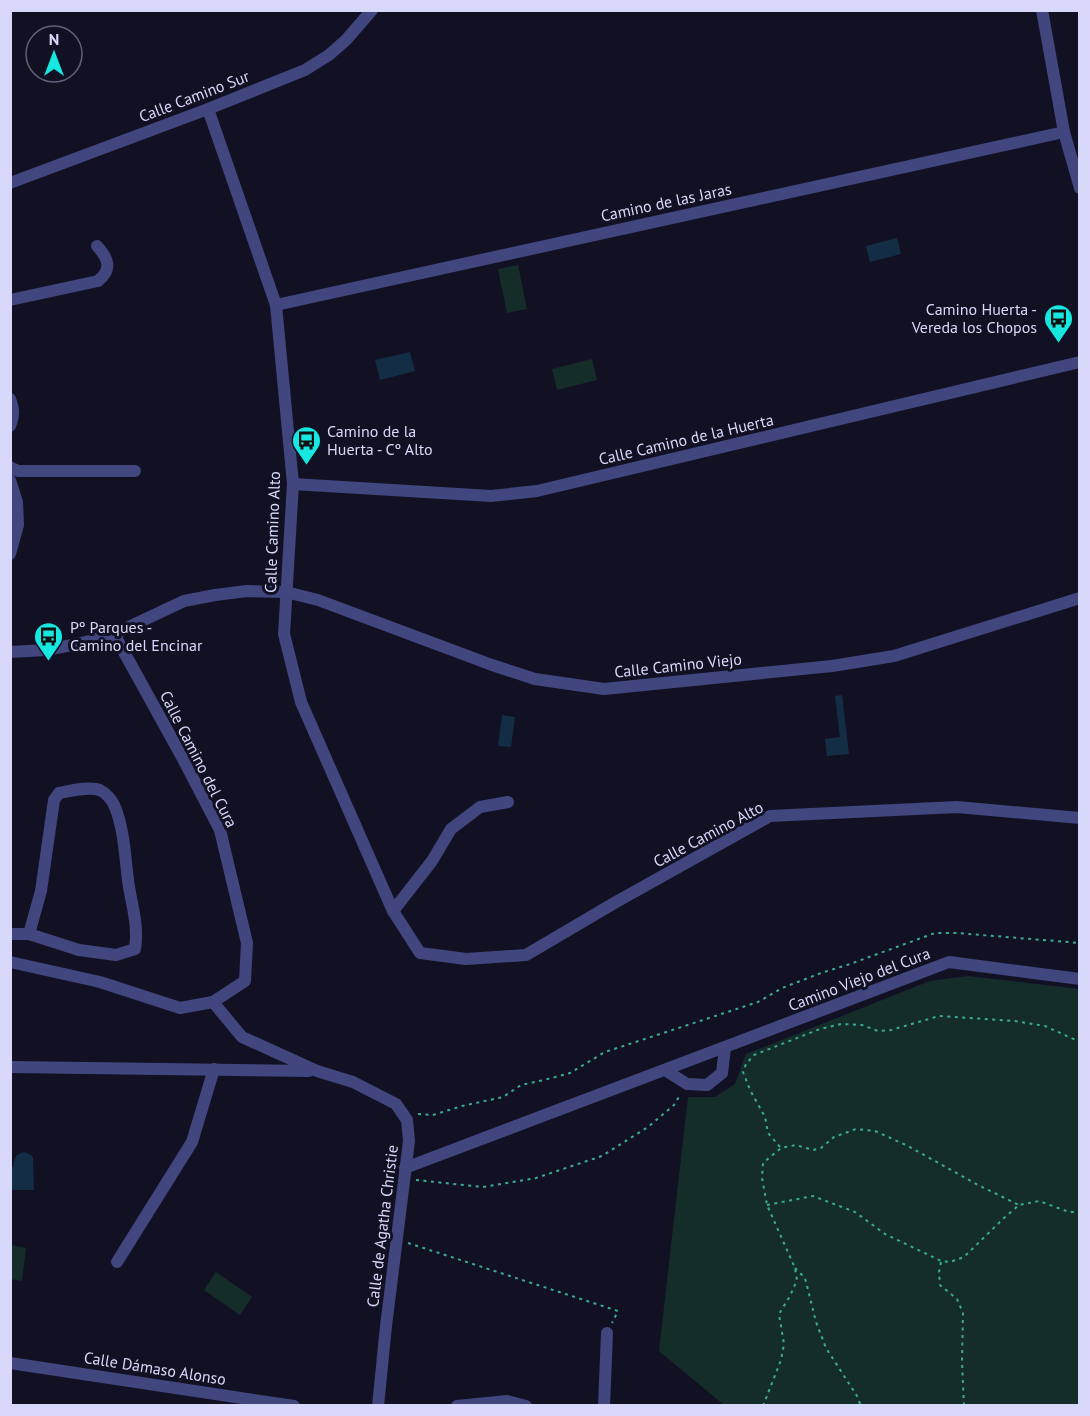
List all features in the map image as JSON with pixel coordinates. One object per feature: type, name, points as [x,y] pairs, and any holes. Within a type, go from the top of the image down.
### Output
[{"type":"street","name":"Calle Camino Sur","points":[[10,183],[305,70],[338,47],[372,10]]},
{"type":"street","points":[[1042,10],[1064,132],[1080,188]]},
{"type":"street","name":"Calle Camino Alto","points":[[208,109],[276,305],[294,484],[284,634],[301,702],[393,912],[420,953],[466,959],[526,955],[770,816],[957,807],[1080,818]]},
{"type":"street","name":"Camino de las Jaras","points":[[276,305],[1064,132]]},
{"type":"street","points":[[10,300],[98,281],[105,276],[108,266],[106,256],[97,246]]},
{"type":"street","name":"Calle Camino de la Huerta","points":[[294,484],[490,496],[537,491],[1080,362]]},
{"type":"street","points":[[10,399],[14,408],[14,417],[10,426]]},
{"type":"street","points":[[10,467],[18,471],[135,471]]},
{"type":"street","points":[[10,480],[17,502],[18,525],[10,554]]},
{"type":"street","name":"Calle Camino Viejo","points":[[10,652],[46,650],[114,634],[184,601],[247,591],[286,592],[318,600],[535,679],[604,689],[832,666],[894,656],[1080,598]]},
{"type":"street","name":"Calle Camino del Cura","points":[[10,962],[100,982],[180,1008],[213,1002],[245,981],[247,943],[220,830],[114,634]]},
{"type":"street","points":[[10,934],[29,934],[79,950],[116,955],[135,949],[137,934],[126,854],[115,806],[109,797],[99,790],[77,789],[59,793],[54,800],[41,891],[29,934]]},
{"type":"street","points":[[393,912],[432,861],[452,829],[480,807],[508,802]]},
{"type":"street","name":"Camino Viejo del Cura","points":[[405,1173],[665,1070],[949,962],[1080,979]]},
{"type":"street","points":[[213,1002],[242,1037],[316,1071],[353,1082],[396,1104],[403,1113]]},
{"type":"street","points":[[665,1070],[687,1084],[707,1085],[722,1073],[725,1048]]},
{"type":"street","points":[[10,1067],[316,1071]]},
{"type":"street","points":[[117,1262],[192,1142],[214,1069]]},
{"type":"street","name":"Calle de Agatha Christie","points":[[378,1406],[409,1141],[407,1120],[403,1113]]},
{"type":"street","points":[[604,1406],[607,1333]]},
{"type":"street","name":"Calle Dámaso Alonso","points":[[10,1363],[294,1406]]},
{"type":"street","points":[[457,1406],[507,1401],[526,1406]]},
{"type":"path","points":[[403,1113],[433,1115],[503,1097],[521,1085],[570,1073],[605,1052],[758,1002],[782,988],[935,933],[968,933],[1080,943]]},
{"type":"path","points":[[781,1148],[768,1133],[765,1116],[743,1072],[746,1064],[754,1055],[820,1029],[841,1024],[862,1025],[878,1031],[891,1030],[939,1016],[962,1017],[1045,1026],[1080,1042]]},
{"type":"path","points":[[405,1173],[483,1187],[536,1178],[611,1151],[648,1127],[674,1105],[687,1084]]},
{"type":"path","points":[[763,1406],[781,1360],[784,1344],[779,1314],[797,1281],[795,1268],[767,1205],[762,1178],[763,1163],[781,1148],[796,1145],[813,1150],[821,1148],[834,1137],[856,1129],[875,1131],[1019,1205]]},
{"type":"path","points":[[767,1205],[813,1196],[855,1212],[885,1234],[941,1261],[950,1262],[964,1257],[1019,1205],[1039,1202],[1070,1212],[1080,1212]]},
{"type":"path","points":[[396,1240],[618,1311],[607,1333]]},
{"type":"path","points":[[941,1261],[940,1285],[957,1299],[963,1313],[964,1406]]},
{"type":"path","points":[[795,1268],[805,1278],[816,1322],[826,1348],[861,1406]]},
{"type":"green space","points":[[518,265],[527,309],[507,313],[498,269]]},
{"type":"green space","points":[[592,359],[597,380],[557,390],[552,369]]},
{"type":"green space","points":[[968,976],[1079,989],[1079,1405],[724,1405],[659,1351],[688,1097],[715,1097],[735,1084],[746,1054],[930,981]]},
{"type":"green space","points":[[11,1245],[26,1248],[22,1281],[11,1279]]},
{"type":"green space","points":[[216,1272],[252,1297],[240,1315],[204,1290]]},
{"type":"water","points":[[897,238],[901,254],[870,262],[866,246]]},
{"type":"water","points":[[410,352],[415,371],[380,380],[375,360]]},
{"type":"water","points":[[842,695],[849,754],[827,756],[825,739],[840,737],[835,696]]},
{"type":"water","points":[[502,715],[515,717],[511,747],[498,746]]},
{"type":"water","points":[[24,1152],[33,1158],[34,1190],[11,1190],[11,1167],[17,1156]]},
{"type":"place","name":"Camino Huerta - Vereda los Chopos","points":[[1058,344]]},
{"type":"place","name":"Camino de la Huerta - Cº Alto","points":[[306,466]]},
{"type":"place","name":"Pº Parques - Camino del Encinar","points":[[49,662]]}]
